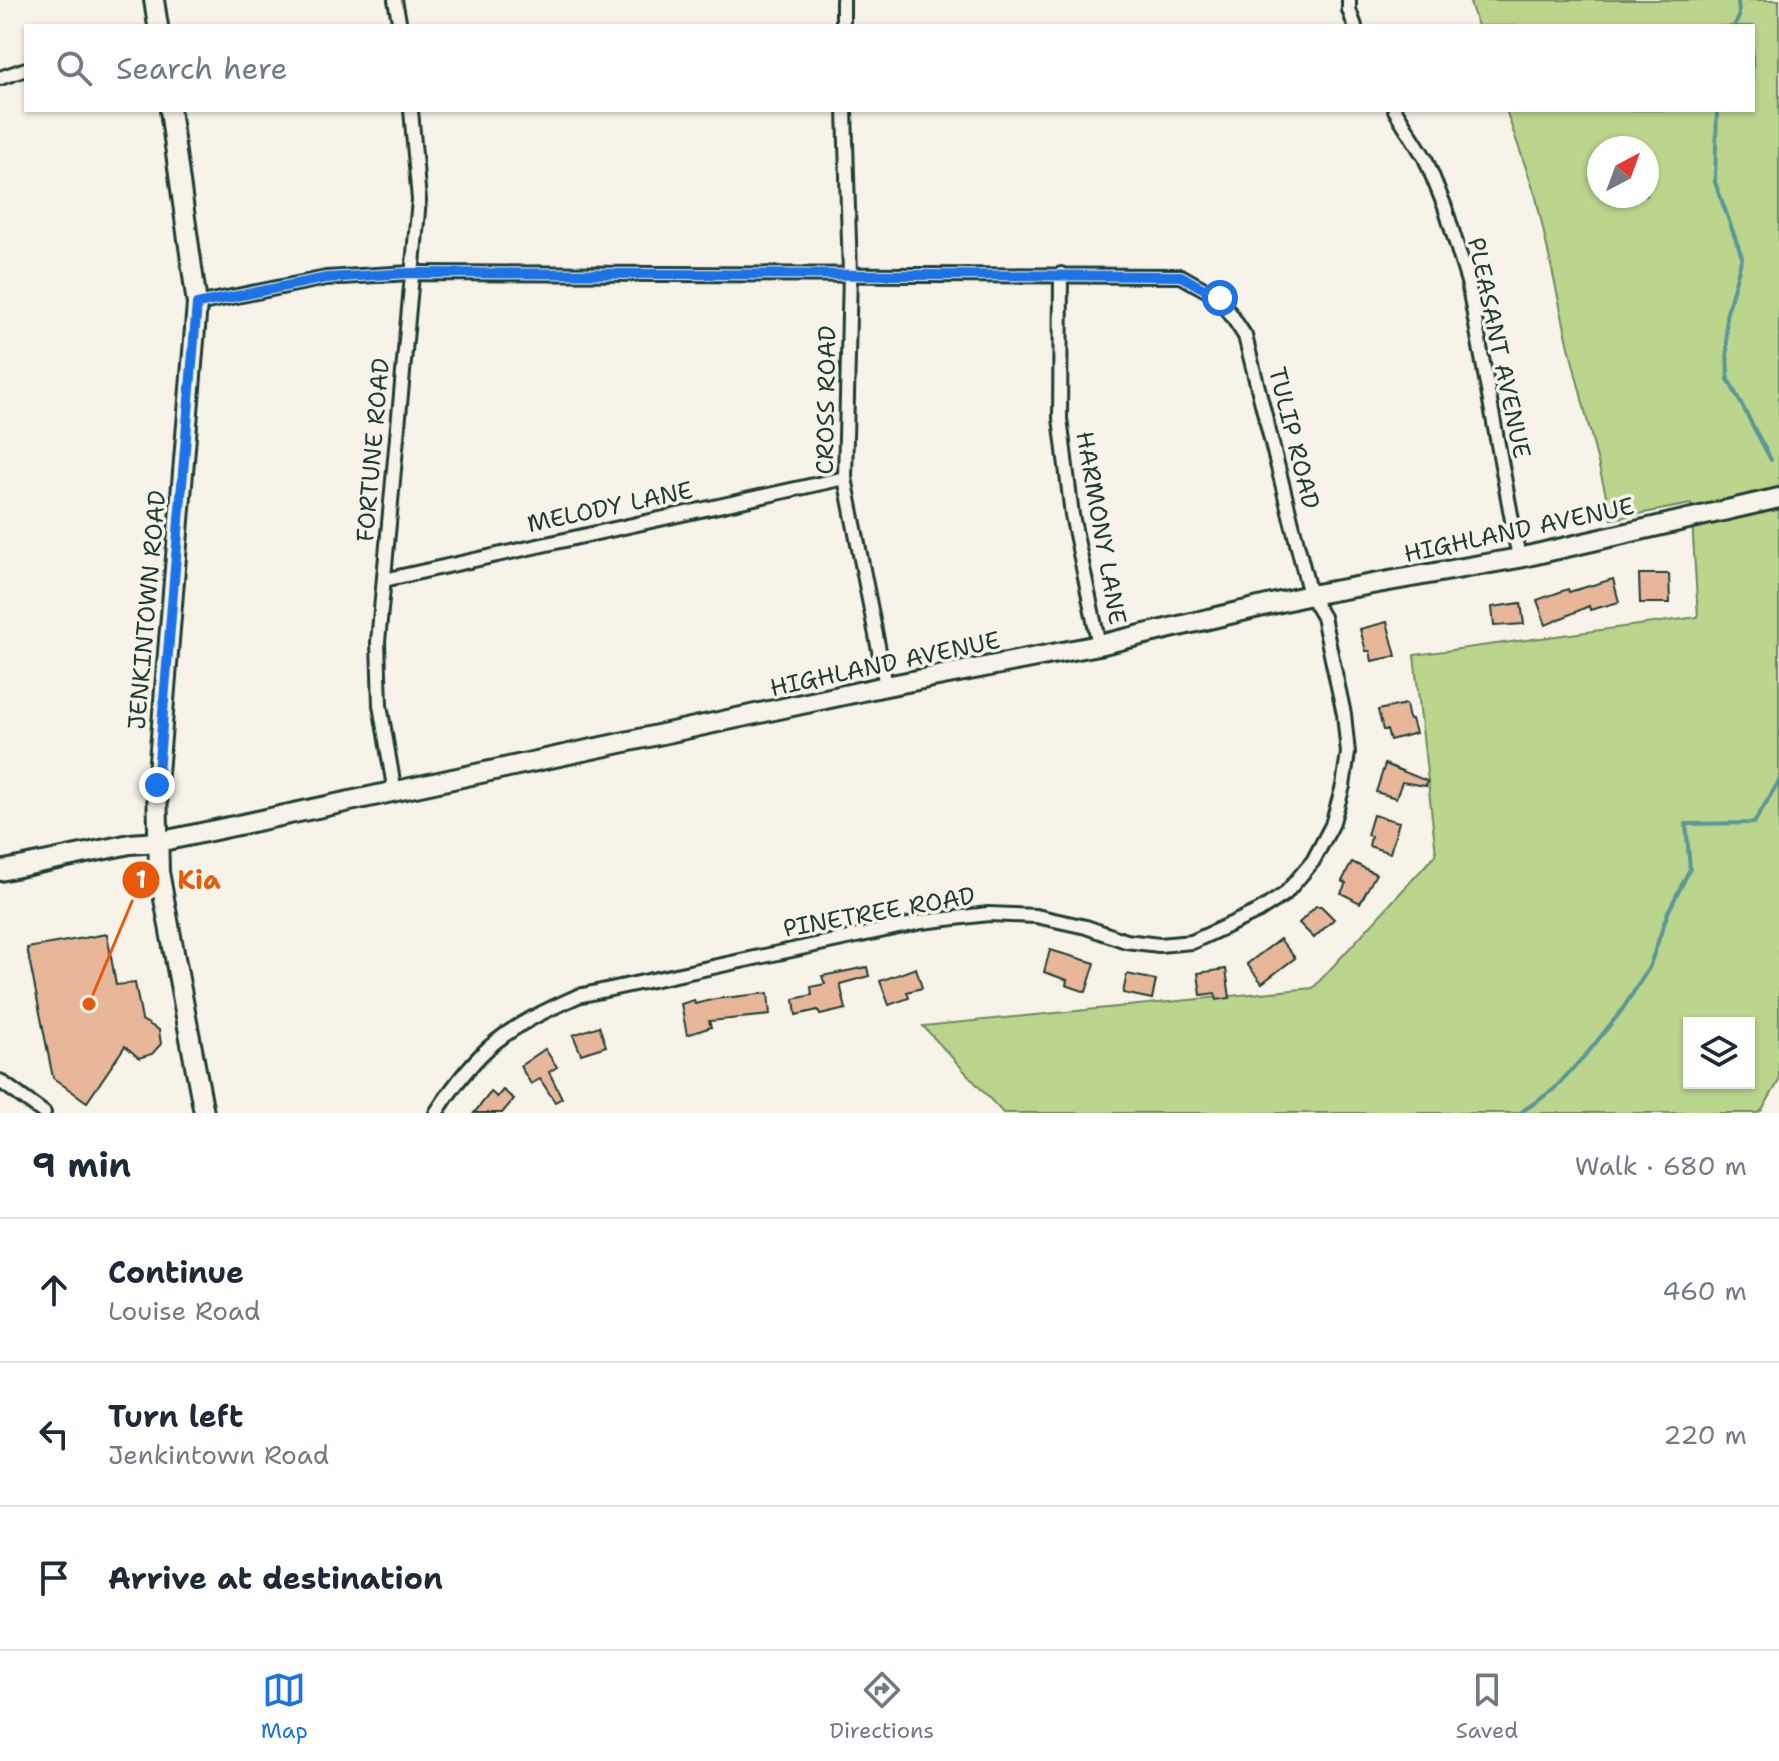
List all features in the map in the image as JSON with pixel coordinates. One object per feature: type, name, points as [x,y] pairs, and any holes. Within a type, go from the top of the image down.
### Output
[{"type":"street","points":[[154,0],[156,24]]},
{"type":"street","points":[[395,0],[400,24]]},
{"type":"street","points":[[843,0],[843,24]]},
{"type":"street","points":[[1349,0],[1355,24]]},
{"type":"street","points":[[0,78],[24,70]]},
{"type":"street","name":"JENKINTOWN ROAD","points":[[170,112],[197,304],[157,785],[159,872],[204,1113]]},
{"type":"street","name":"FORTUNE ROAD","points":[[395,793],[380,705],[378,642],[419,200],[411,112]]},
{"type":"street","name":"CROSS ROAD","points":[[845,112],[850,274],[845,478],[886,686]]},
{"type":"street","name":"PLEASANT AVENUE","points":[[1396,112],[1425,158],[1445,207],[1468,282],[1519,558]]},
{"type":"street","points":[[197,304],[326,278],[410,273],[1061,274]]},
{"type":"street","name":"TULIP ROAD","points":[[1061,274],[1181,276],[1220,298],[1245,336],[1310,595]]},
{"type":"street","name":"HARMONY LANE","points":[[1061,274],[1060,418],[1072,515],[1099,645]]},
{"type":"street","name":"MELODY LANE","points":[[384,580],[845,478]]},
{"type":"street","name":"HIGHLAND AVENUE","points":[[0,871],[130,844],[158,842],[886,686],[1099,645],[1310,595],[1519,558],[1779,498]]},
{"type":"street","name":"PINETREE ROAD","points":[[436,1113],[469,1065],[494,1041],[527,1018],[578,996],[922,922],[988,914],[1036,916],[1086,927],[1126,941],[1159,945],[1192,942],[1259,911],[1285,894],[1313,861],[1332,825],[1343,786],[1348,753],[1344,714],[1323,617],[1310,595]]},
{"type":"street","points":[[0,1081],[44,1113]]},
{"type":"green space","points":[[1469,0],[1779,0],[1779,1081],[1762,1110],[1758,1113],[1003,1113],[923,1026],[1313,988],[1436,854],[1414,655],[1698,617],[1691,504],[1612,519],[1536,197],[1507,112],[1755,112],[1755,24],[1477,24]]},
{"type":"building","points":[[1639,574],[1669,574],[1670,603],[1640,603]]},
{"type":"building","points":[[1613,579],[1619,602],[1590,610],[1589,606],[1546,625],[1537,600]]},
{"type":"building","points":[[1521,603],[1524,624],[1494,626],[1492,607]]},
{"type":"building","points":[[1387,622],[1396,656],[1372,661],[1360,629]]},
{"type":"building","points":[[1406,704],[1416,733],[1390,740],[1387,730],[1383,730],[1378,710]]},
{"type":"building","points":[[1385,764],[1427,781],[1426,786],[1402,782],[1396,798],[1376,792]]},
{"type":"building","points":[[1373,815],[1399,822],[1390,853],[1369,846],[1371,836],[1367,835]]},
{"type":"building","points":[[1352,862],[1376,874],[1360,903],[1341,893],[1346,883],[1342,881]]},
{"type":"building","points":[[1316,906],[1321,906],[1334,919],[1314,938],[1299,923]]},
{"type":"building","points":[[107,934],[116,985],[135,983],[142,1020],[159,1030],[161,1044],[152,1054],[139,1058],[125,1046],[87,1102],[53,1078],[27,948]]},
{"type":"building","points":[[1280,939],[1295,958],[1262,983],[1247,964]]},
{"type":"building","points":[[1050,950],[1095,963],[1086,992],[1066,985],[1067,980],[1044,972]]},
{"type":"building","points":[[867,967],[869,976],[840,984],[846,1009],[820,1015],[818,1010],[796,1015],[794,999],[812,995],[811,987],[825,984],[822,976]]},
{"type":"building","points":[[916,968],[922,988],[907,992],[909,998],[889,1005],[880,981]]},
{"type":"building","points":[[1226,969],[1230,998],[1217,1000],[1215,993],[1201,995],[1198,973]]},
{"type":"building","points":[[1127,974],[1156,980],[1152,999],[1123,993]]},
{"type":"building","points":[[768,993],[770,1015],[709,1021],[711,1027],[687,1035],[681,1004]]},
{"type":"building","points":[[599,1026],[606,1046],[581,1054],[573,1035]]},
{"type":"building","points":[[545,1049],[557,1067],[549,1072],[562,1098],[555,1102],[540,1079],[531,1084],[520,1066]]},
{"type":"building","points":[[503,1090],[514,1099],[502,1113],[474,1113],[491,1092],[497,1097]]},
{"type":"waterway","points":[[1735,24],[1739,17],[1738,0]]},
{"type":"waterway","points":[[1717,112],[1715,182],[1742,257],[1726,316],[1728,379],[1771,460]]},
{"type":"waterway","points":[[1520,1113],[1553,1090],[1590,1050],[1622,1010],[1649,968],[1668,912],[1690,869],[1686,824],[1754,823],[1779,781]]},
{"type":"place","name":"Kia","points":[[89,1004]]},
{"type":"route","points":[[157,785],[197,304],[326,278],[410,273],[1181,276],[1220,298]]}]
